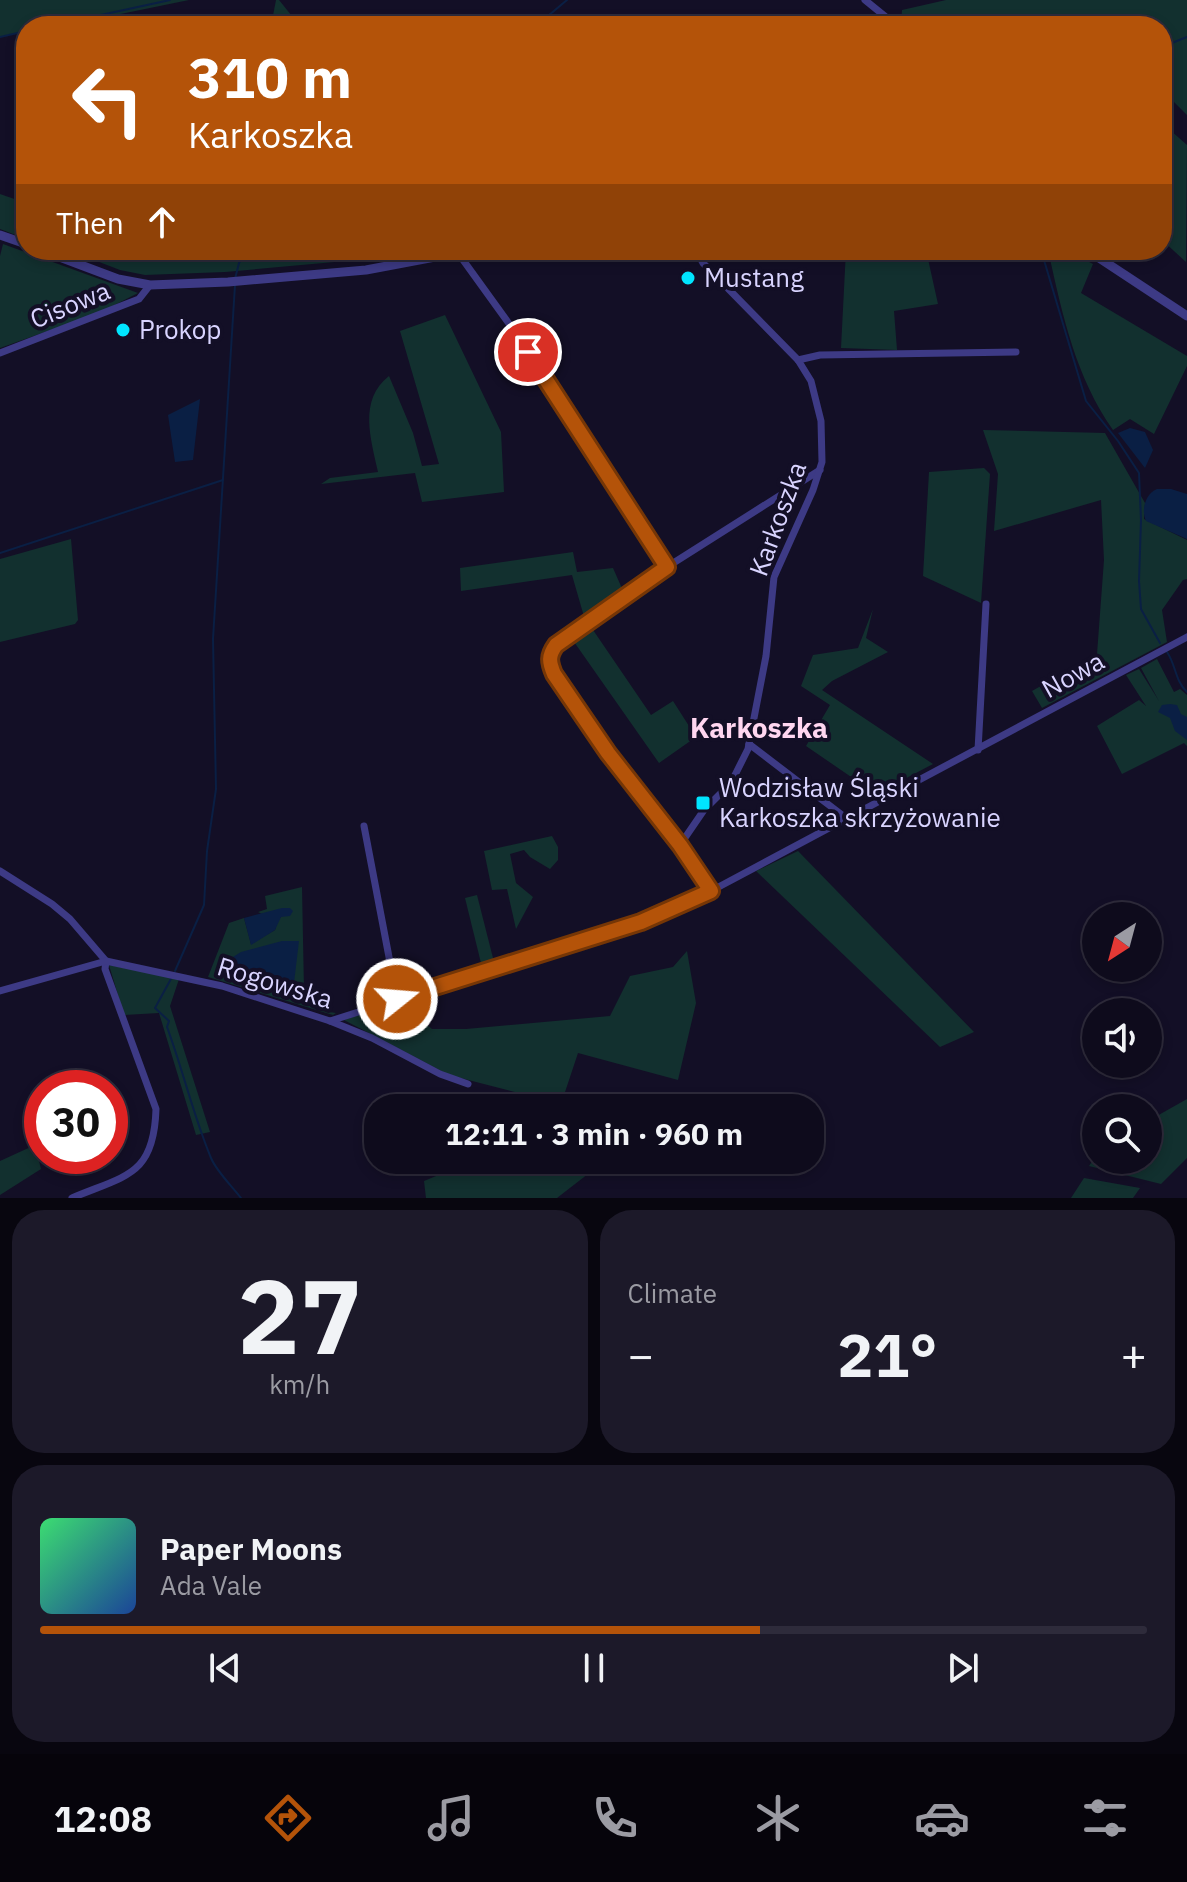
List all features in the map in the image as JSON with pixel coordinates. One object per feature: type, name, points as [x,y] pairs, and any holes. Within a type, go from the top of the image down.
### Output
[{"type":"street","points":[[865,0],[885,16]]},
{"type":"street","points":[[68,260],[118,279],[150,285],[228,282],[366,270],[420,260]]},
{"type":"street","points":[[463,260],[515,332],[667,567]]},
{"type":"street","name":"Karkoszka","points":[[680,845],[698,817],[731,783],[749,744],[766,656],[774,577],[820,470],[822,441],[817,401],[811,381],[798,360],[701,260]]},
{"type":"street","points":[[1103,260],[1187,316]]},
{"type":"street","name":"Cisowa","points":[[0,353],[139,299],[150,285]]},
{"type":"street","points":[[798,360],[820,355],[1016,352]]},
{"type":"street","points":[[330,1021],[627,927],[680,907],[711,891],[680,845],[608,753],[554,674],[550,653],[556,645],[667,567],[820,470]]},
{"type":"street","points":[[978,750],[986,604]]},
{"type":"street","name":"Nowa","points":[[711,891],[1187,637]]},
{"type":"street","points":[[749,744],[846,818]]},
{"type":"street","points":[[364,826],[397,999]]},
{"type":"street","points":[[0,871],[61,911],[106,961],[109,981],[156,1109],[152,1148],[143,1162],[129,1173],[72,1198]]},
{"type":"street","name":"Rogowska","points":[[0,991],[106,961],[182,976],[330,1021],[372,1038],[440,1074],[468,1084]]},
{"type":"green space","points":[[0,0],[189,0],[111,16],[16,16],[16,34],[0,37]]},
{"type":"green space","points":[[276,0],[279,0],[292,16],[273,16]]},
{"type":"green space","points":[[946,0],[1187,0],[1187,115],[1172,103],[1172,16],[902,16],[902,10]]},
{"type":"green space","points":[[1172,132],[1187,145],[1186,262],[1172,249]]},
{"type":"green space","points":[[0,194],[16,200],[16,235],[0,229]]},
{"type":"green space","points":[[3,244],[16,249],[16,260],[47,260],[138,293],[101,312],[0,348],[0,256]]},
{"type":"green space","points":[[94,260],[357,260],[225,272],[145,275]]},
{"type":"green space","points":[[845,260],[928,260],[938,304],[894,311],[897,350],[841,348]]},
{"type":"green space","points":[[1050,260],[1085,260],[1093,264],[1081,293],[1187,356],[1187,366],[1154,434],[1130,419],[1113,430],[1079,366]]},
{"type":"green space","points":[[445,315],[501,432],[504,492],[422,502],[415,473],[321,484],[330,478],[378,472],[370,433],[370,408],[373,396],[389,376],[413,433],[422,466],[439,464],[400,331]]},
{"type":"green space","points":[[983,430],[1105,433],[1145,503],[1144,519],[1187,540],[1187,579],[1183,580],[1162,610],[1167,642],[1042,708],[1032,691],[1097,654],[1104,560],[1101,500],[994,531],[998,474]]},
{"type":"green space","points":[[984,468],[990,474],[981,603],[923,576],[929,472]]},
{"type":"green space","points":[[71,539],[78,620],[75,624],[0,642],[0,559]]},
{"type":"green space","points":[[573,552],[577,572],[613,568],[624,593],[585,620],[572,575],[461,591],[460,568]]},
{"type":"green space","points":[[873,609],[866,638],[888,652],[832,681],[822,690],[933,764],[876,794],[806,746],[830,705],[801,686],[813,655],[858,648]]},
{"type":"green space","points":[[591,627],[651,715],[673,701],[696,737],[659,763],[572,639]]},
{"type":"green space","points":[[1157,659],[1174,692],[1180,689],[1187,695],[1187,746],[1184,743],[1122,774],[1097,726],[1139,700],[1146,706],[1126,675],[1139,669],[1159,701],[1141,668]]},
{"type":"green space","points":[[552,836],[558,847],[558,860],[550,869],[524,850],[510,854],[516,883],[533,897],[516,929],[507,889],[492,890],[484,851]]},
{"type":"green space","points":[[798,851],[974,1032],[940,1047],[756,871]]},
{"type":"green space","points":[[302,887],[304,990],[316,1010],[208,977],[229,923],[244,918],[251,944],[275,930],[278,920],[290,908],[262,914],[258,912],[267,909],[265,896]]},
{"type":"green space","points":[[477,895],[494,962],[481,963],[465,898]]},
{"type":"green space","points":[[687,951],[696,1003],[678,1080],[578,1053],[564,1094],[522,1094],[449,1075],[344,1020],[383,1006],[391,1021],[418,1017],[432,1029],[466,1029],[610,1016],[630,976],[673,967]]},
{"type":"green space","points":[[109,965],[179,979],[170,1006],[210,1132],[196,1135],[159,1013],[124,1015]]},
{"type":"green space","points":[[1187,1099],[1187,1158],[1161,1184],[1121,1174],[1162,1174],[1162,1113]]},
{"type":"green space","points":[[24,1150],[24,1174],[33,1174],[0,1195],[0,1161]]},
{"type":"green space","points":[[441,1174],[588,1174],[557,1198],[426,1198],[424,1181]]},
{"type":"green space","points":[[1084,1178],[1140,1188],[1133,1198],[1071,1198]]},
{"type":"water","points":[[200,399],[193,460],[175,462],[168,415]]},
{"type":"water","points":[[1130,428],[1145,432],[1153,450],[1145,468],[1118,433]]},
{"type":"water","points":[[1157,489],[1187,494],[1187,539],[1146,521],[1145,503]]},
{"type":"water","points":[[1162,705],[1177,705],[1181,714],[1187,717],[1187,740],[1175,731],[1170,718],[1158,712]]},
{"type":"water","points":[[282,908],[293,911],[290,916],[281,917],[275,930],[251,945],[244,918]]},
{"type":"water","points":[[282,941],[299,941],[294,983],[238,980],[233,957]]},
{"type":"waterway","points":[[96,16],[170,0]]},
{"type":"waterway","points":[[548,16],[567,0]]},
{"type":"waterway","points":[[0,37],[16,33]]},
{"type":"waterway","points":[[1172,43],[1187,37]]},
{"type":"waterway","points":[[235,279],[241,260]]},
{"type":"waterway","points":[[1044,260],[1086,401],[1139,473],[1141,609],[1160,643]]},
{"type":"waterway","points":[[175,971],[204,905],[207,851],[216,789],[213,639],[235,285]]},
{"type":"waterway","points":[[0,553],[223,480]]},
{"type":"waterway","points":[[1167,652],[1187,692]]},
{"type":"waterway","points":[[172,977],[155,1008],[169,1021],[167,1027],[211,1158],[241,1198]]},
{"type":"place","name":"Mustang","points":[[688,278]]},
{"type":"place","name":"Prokop","points":[[123,330]]},
{"type":"place","name":"Wodzisław Śląski Karkoszka skrzyżowanie","points":[[703,803]]},
{"type":"district","name":"Karkoszka","points":[[759,728]]},
{"type":"route","points":[[397,999],[601,936],[680,907],[711,891],[680,845],[608,753],[554,674],[550,663],[550,653],[556,645],[667,567],[528,352]]}]
